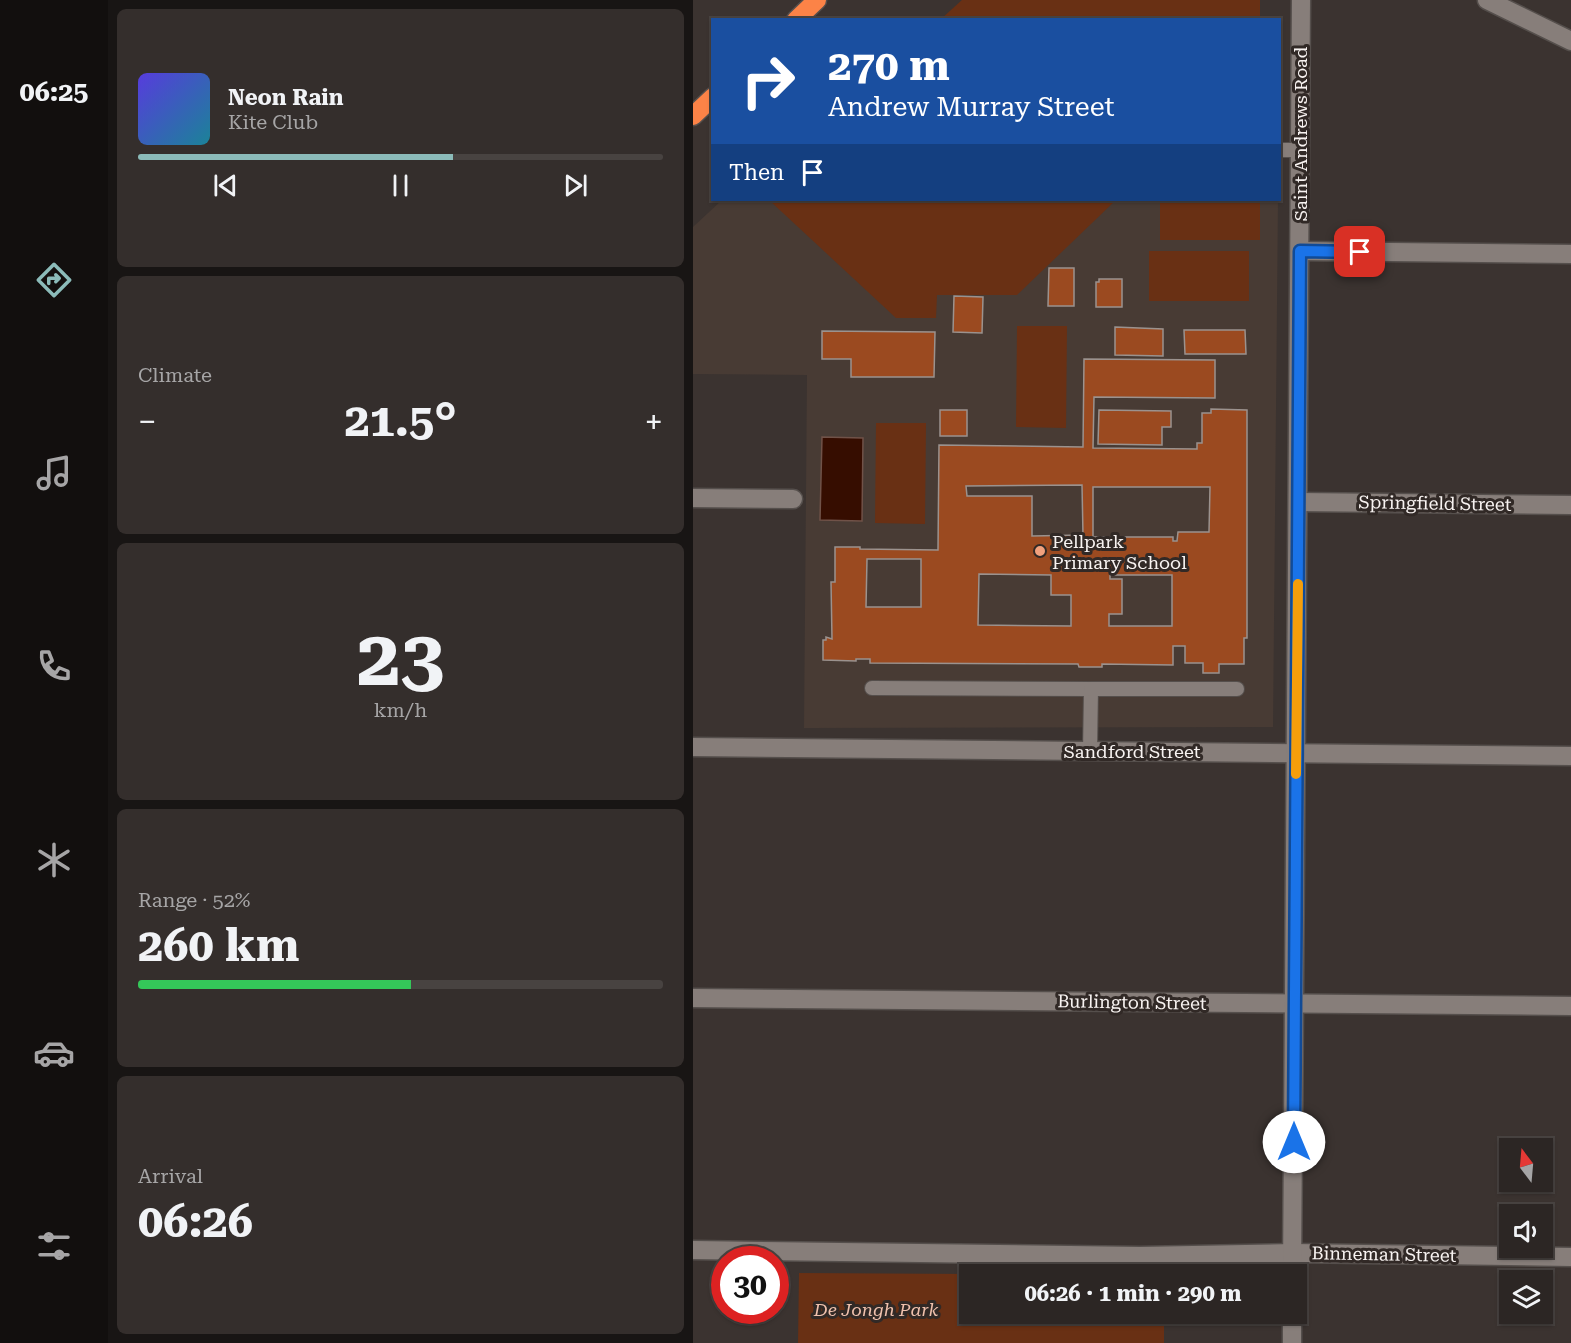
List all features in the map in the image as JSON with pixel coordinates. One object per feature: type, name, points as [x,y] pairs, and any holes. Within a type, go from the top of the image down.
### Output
[{"type":"highway","points":[[798,18],[817,0]]},
{"type":"highway","points":[[693,116],[711,100]]},
{"type":"street","name":"Saint Andrews Road","points":[[1292,1264],[1301,0]]},
{"type":"street","points":[[1487,0],[1571,41]]},
{"type":"street","points":[[1300,251],[1571,254]]},
{"type":"street","points":[[693,498],[793,499]]},
{"type":"street","name":"Springfield Street","points":[[1298,501],[1571,505]]},
{"type":"street","name":"Sandford Street","points":[[693,747],[1571,756]]},
{"type":"street","name":"Burlington Street","points":[[693,998],[1571,1006]]},
{"type":"street","name":"Binneman Street","points":[[693,1250],[1140,1256],[1293,1253],[1571,1257]]},
{"type":"street","points":[[1292,1324],[1292,1343]]},
{"type":"lane","points":[[1281,150],[1300,150]]},
{"type":"lane","points":[[871,688],[1237,689]]},
{"type":"lane","points":[[1090,751],[1091,689]]},
{"type":"shaded area","name":"Pellpark Primary School","points":[[721,201],[1278,201],[1273,727],[804,728],[807,375],[693,374],[693,227]]},
{"type":"shaded area","points":[[822,437],[863,438],[862,521],[820,520]]},
{"type":"green space","points":[[962,0],[1260,0],[1260,18],[942,18]]},
{"type":"green space","points":[[770,201],[1115,201],[1017,295],[937,295],[936,318],[896,318]]},
{"type":"green space","points":[[1160,201],[1260,201],[1260,240],[1160,240]]},
{"type":"green space","points":[[1149,251],[1249,251],[1249,301],[1149,301]]},
{"type":"green space","points":[[1017,326],[1067,326],[1066,428],[1016,427]]},
{"type":"green space","points":[[876,423],[926,423],[925,524],[875,523]]},
{"type":"green space","name":"De Jongh Park","points":[[799,1273],[959,1274],[959,1324],[1164,1324],[1164,1343],[798,1343]]},
{"type":"building","points":[[1049,268],[1074,268],[1074,306],[1048,306]]},
{"type":"building","points":[[1099,279],[1122,279],[1122,307],[1096,307],[1096,282],[1099,282]]},
{"type":"building","points":[[954,296],[983,297],[982,333],[953,332]]},
{"type":"building","points":[[1115,327],[1163,329],[1163,356],[1115,355]]},
{"type":"building","points":[[1184,330],[1245,330],[1246,354],[1185,354]]},
{"type":"building","points":[[822,331],[935,332],[934,377],[851,377],[851,359],[822,359]]},
{"type":"building","points":[[1084,359],[1215,360],[1215,398],[1094,397],[1093,448],[1197,449],[1197,443],[1202,443],[1202,413],[1211,413],[1211,409],[1247,410],[1247,638],[1244,638],[1244,664],[1219,664],[1219,673],[1203,673],[1203,663],[1185,663],[1185,646],[1173,646],[1173,665],[1102,664],[1102,667],[1079,667],[1078,664],[870,663],[870,659],[823,660],[823,640],[826,640],[826,637],[832,639],[831,582],[835,582],[835,547],[938,550],[939,445],[1083,447]],"holes":[[[1082,485],[1083,535],[1032,536],[1032,496],[967,496],[966,486]],[[1093,487],[1210,487],[1209,532],[1178,532],[1177,541],[1173,541],[1173,537],[1093,537]],[[867,559],[921,559],[921,607],[866,607]],[[979,574],[1051,575],[1051,595],[1071,595],[1071,626],[978,625]],[[1110,575],[1172,575],[1172,626],[1109,626],[1109,614],[1122,614],[1122,579],[1110,579]]]},
{"type":"building","points":[[940,410],[967,410],[967,436],[940,436]]},
{"type":"building","points":[[1099,410],[1171,411],[1171,427],[1162,427],[1162,445],[1098,444]]},
{"type":"slow traffic","points":[[1296,774],[1298,584]]},
{"type":"place","name":"Pellpark Primary School","points":[[1040,551]]},
{"type":"route","points":[[1294,1142],[1300,251],[1360,252]]}]
